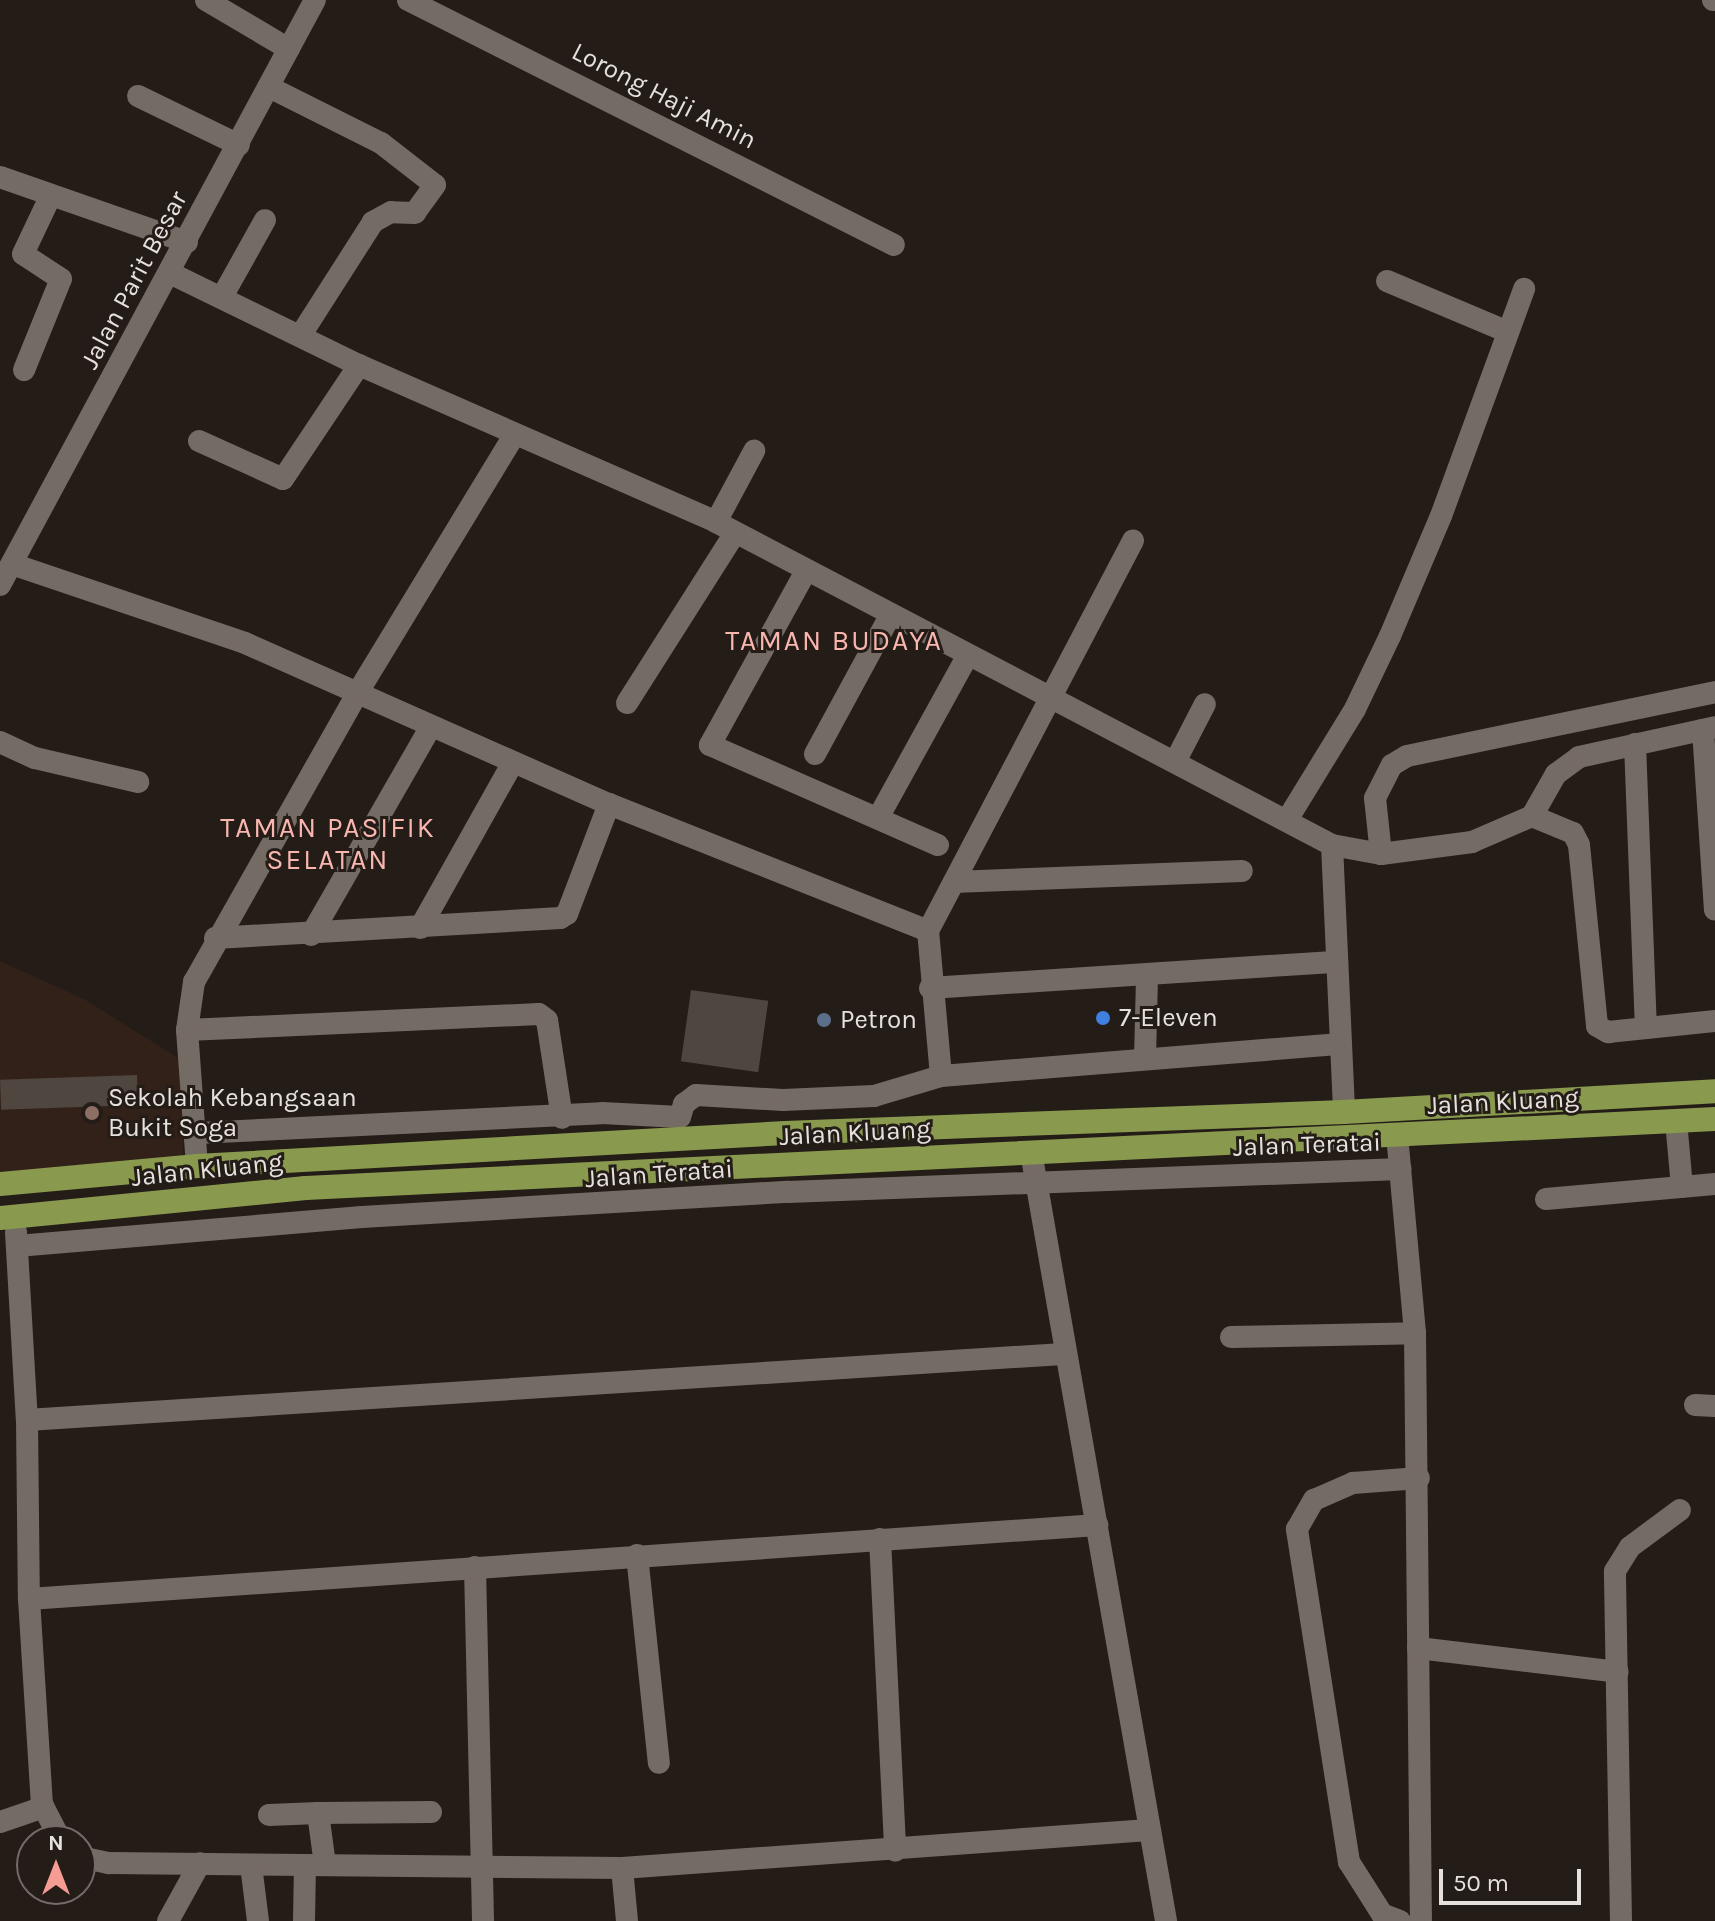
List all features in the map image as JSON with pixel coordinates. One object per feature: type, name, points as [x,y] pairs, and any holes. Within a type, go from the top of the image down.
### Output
[{"type":"highway","name":"Jalan Kluang","points":[[0,1184],[197,1166],[677,1142],[785,1133],[1344,1112],[1713,1091]]},
{"type":"highway","name":"Jalan Kluang","points":[[5,1212],[306,1188],[632,1192],[1031,1152],[1715,1119]]},
{"type":"street","points":[[206,0],[281,44]]},
{"type":"street","name":"Jalan Parit Besar","points":[[0,585],[170,273],[172,237],[239,145],[269,87],[281,44],[315,0]]},
{"type":"street","name":"Lorong Haji Amin","points":[[408,0],[894,245]]},
{"type":"street","points":[[269,87],[381,143],[435,185],[415,213],[391,212],[373,222],[300,336]]},
{"type":"street","points":[[138,96],[239,145]]},
{"type":"street","points":[[0,177],[172,237]]},
{"type":"street","points":[[24,370],[61,279],[23,254],[51,195]]},
{"type":"street","points":[[222,297],[265,220]]},
{"type":"street","points":[[170,273],[359,365],[726,528],[1332,845],[1381,854],[1472,842],[1532,816],[1556,774],[1579,757],[1709,729],[1715,910]]},
{"type":"street","points":[[1387,281],[1508,332]]},
{"type":"street","points":[[1287,820],[1355,709],[1390,636],[1441,516],[1524,289]]},
{"type":"street","points":[[199,441],[283,479],[359,365]]},
{"type":"street","points":[[197,1166],[198,1133],[187,1030],[194,982],[215,938],[358,692],[515,434]]},
{"type":"street","points":[[627,703],[726,528],[754,451]]},
{"type":"street","points":[[941,1076],[930,988],[928,931],[1133,540]]},
{"type":"street","points":[[12,564],[245,643],[609,804],[928,931]]},
{"type":"street","points":[[806,571],[710,745],[938,845]]},
{"type":"street","points":[[815,754],[891,614]]},
{"type":"street","points":[[878,818],[968,655]]},
{"type":"street","points":[[1381,854],[1375,798],[1392,765],[1407,756],[1715,692]]},
{"type":"street","points":[[1175,762],[1205,704]]},
{"type":"street","points":[[311,935],[431,726]]},
{"type":"street","points":[[0,742],[35,758],[138,782]]},
{"type":"street","points":[[1635,744],[1646,1028]]},
{"type":"street","points":[[420,928],[513,762]]},
{"type":"street","points":[[215,938],[420,928],[567,914],[609,804]]},
{"type":"street","points":[[1532,816],[1573,833],[1579,845],[1597,1026],[1608,1032],[1715,1021]]},
{"type":"street","points":[[1332,845],[1344,1112]]},
{"type":"street","points":[[954,882],[1242,871]]},
{"type":"street","points":[[930,988],[1337,962]]},
{"type":"street","points":[[1145,1059],[1147,976]]},
{"type":"street","points":[[187,1030],[539,1014],[547,1020],[562,1118]]},
{"type":"street","points":[[677,1142],[684,1104],[696,1095],[783,1100],[874,1096],[941,1076],[1341,1044]]},
{"type":"street","points":[[874,1096],[876,1130]]},
{"type":"street","points":[[783,1100],[785,1133]]},
{"type":"street","points":[[198,1133],[632,1115],[680,1117]]},
{"type":"street","points":[[632,1115],[648,1143]]},
{"type":"street","points":[[1676,1121],[1682,1187]]},
{"type":"street","points":[[1397,1135],[1415,1333],[1419,1478],[1421,1921]]},
{"type":"street","points":[[1031,1152],[1063,1354],[1097,1525],[1166,1921]]},
{"type":"street","name":"Jalan Teratai","points":[[17,1246],[632,1192],[788,1192],[1401,1169]]},
{"type":"street","points":[[1546,1199],[1715,1184]]},
{"type":"street","points":[[5,1212],[17,1246],[27,1420],[29,1599],[44,1807],[53,1825]]},
{"type":"street","points":[[1231,1337],[1415,1333]]},
{"type":"street","points":[[27,1420],[1063,1354]]},
{"type":"street","points":[[1400,1921],[1382,1914],[1349,1862],[1297,1529],[1314,1500],[1353,1483],[1419,1478]]},
{"type":"street","points":[[1621,1921],[1615,1571],[1630,1547],[1680,1510]]},
{"type":"street","points":[[29,1599],[1097,1525]]},
{"type":"street","points":[[880,1539],[895,1851]]},
{"type":"street","points":[[637,1555],[659,1763]]},
{"type":"street","points":[[475,1567],[483,1921]]},
{"type":"street","points":[[1418,1648],[1618,1672]]},
{"type":"street","points":[[0,1822],[44,1807]]},
{"type":"street","points":[[269,1815],[431,1812]]},
{"type":"street","points":[[304,1921],[315,1866],[318,1813]]},
{"type":"street","points":[[96,1860],[482,1870],[622,1868],[895,1851],[1149,1830]]},
{"type":"street","points":[[168,1921],[200,1863]]},
{"type":"street","points":[[251,1865],[258,1921]]},
{"type":"street","points":[[622,1868],[627,1921]]},
{"type":"shaded area","name":"Sekolah Kebangsaan Bukit Soga","points":[[0,961],[84,999],[183,1061],[183,1164],[0,1177]]},
{"type":"building","points":[[691,990],[768,1001],[758,1072],[681,1061]]},
{"type":"building","points":[[137,1075],[138,1105],[1,1110],[0,1080]]},
{"type":"place","name":"7-Eleven","points":[[1103,1018]]},
{"type":"place","name":"Petron","points":[[824,1020]]},
{"type":"place","name":"Sekolah Kebangsaan Bukit Soga","points":[[92,1113]]},
{"type":"district","name":"TAMAN BUDAYA","points":[[834,641]]},
{"type":"district","name":"TAMAN PASIFIK SELATAN","points":[[328,844]]}]
